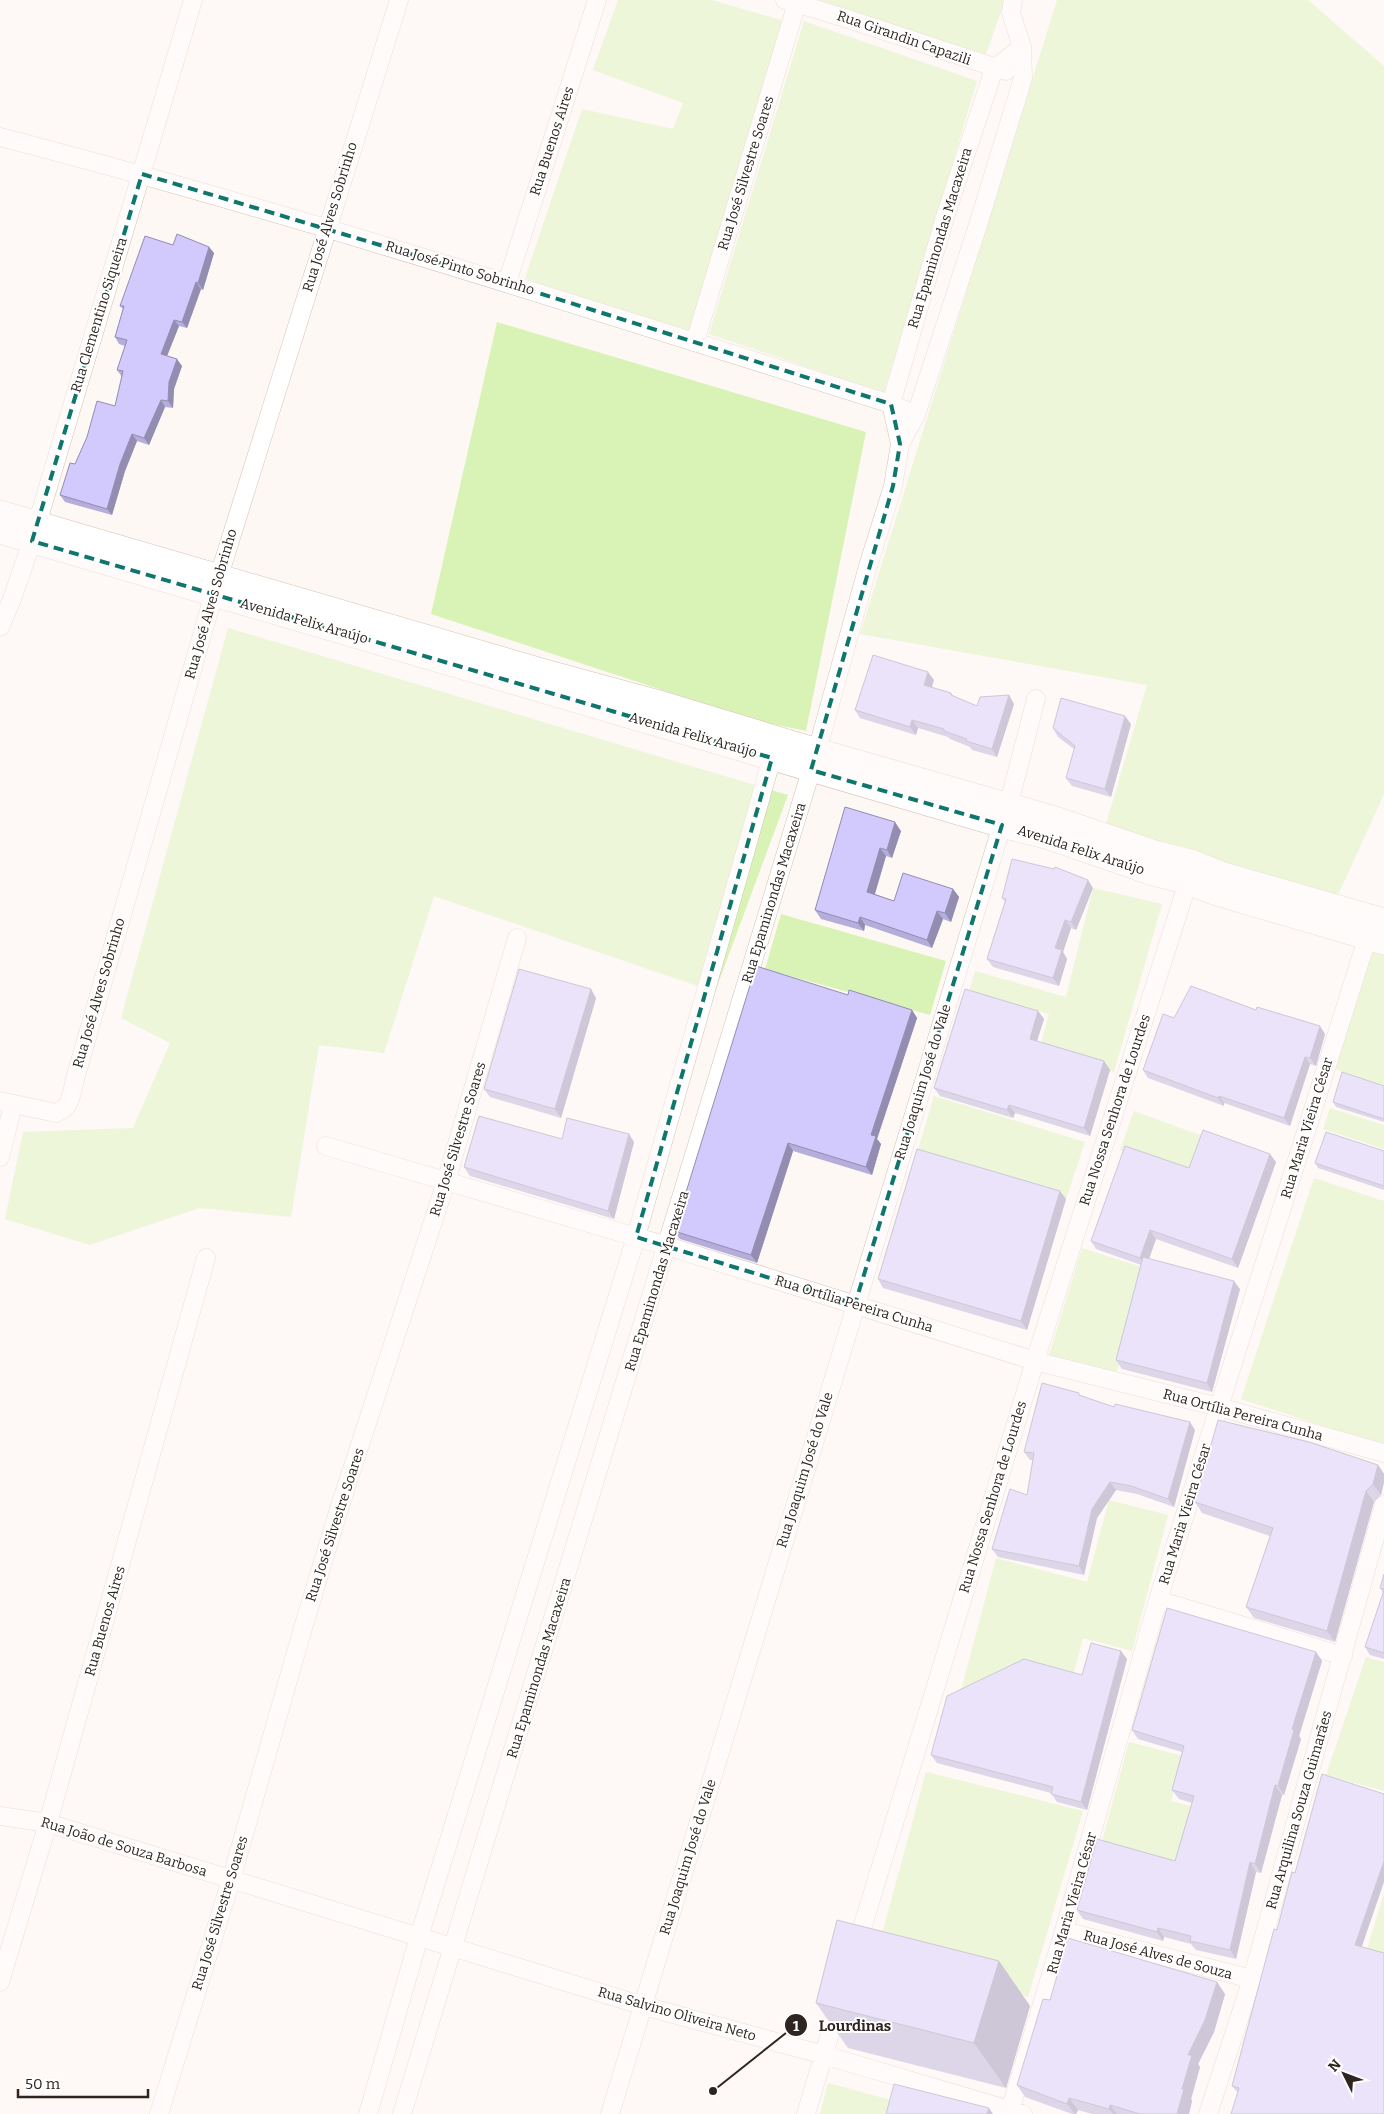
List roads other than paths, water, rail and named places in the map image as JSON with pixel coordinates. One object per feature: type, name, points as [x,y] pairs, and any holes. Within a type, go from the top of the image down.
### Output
[{"type":"main road","name":"Avenida Felix Araújo","points":[[0,513],[34,532],[1005,816],[1049,838],[1217,893],[1377,929]]},
{"type":"main road","name":"Avenida Felix Araújo","points":[[0,531],[34,532]]},
{"type":"main road","name":"Avenida Felix Araújo","points":[[1005,816],[1055,819],[1158,854],[1194,863],[1377,929]]},
{"type":"street","name":"Rua Clementino Siqueira","points":[[0,627],[12,599],[34,532],[193,0]]},
{"type":"street","name":"Rua José Alves Sobrinho","points":[[0,1157],[7,1103],[56,1113],[64,1110],[70,1103],[75,1078],[216,585],[399,0]]},
{"type":"street","name":"Rua Buenos Aires","points":[[507,282],[597,0]]},
{"type":"street","name":"Rua Epaminondas Macaxeira","points":[[402,2114],[814,760],[868,566],[893,486],[900,444],[916,415],[978,225],[1023,78],[1022,46],[1011,13],[1014,0]]},
{"type":"street","name":"Rua Girandin Capazili","points":[[791,2],[845,18],[1023,78]]},
{"type":"street","name":"Rua José Silvestre Soares","points":[[695,342],[791,2]]},
{"type":"street","points":[[994,69],[1022,46]]},
{"type":"street","name":"Rua Epaminondas Macaxeira","points":[[900,444],[891,404],[945,216],[994,69]]},
{"type":"street","name":"Rua José Pinto Sobrinho","points":[[0,137],[142,174],[327,227],[891,404],[916,415]]},
{"type":"street","name":"Rua Joaquim José do Vale","points":[[610,2114],[1005,816],[1036,699]]},
{"type":"street","points":[[368,2114],[419,1937],[636,1237],[775,749]]},
{"type":"street","name":"Rua Nossa Senhora de Lourdes","points":[[853,1960],[1035,1361],[1188,882]]},
{"type":"street","name":"Rua Maria Vieira César","points":[[1014,2113],[1158,1600],[1219,1407],[1377,929]]},
{"type":"street","name":"Rua José Silvestre Soares","points":[[161,2109],[231,1880],[302,1628],[446,1182],[517,938]]},
{"type":"street","name":"Rua Ortília Pereira Cunha","points":[[326,1146],[667,1246],[1035,1361],[1219,1407],[1384,1453]]},
{"type":"street","name":"Rua Buenos Aires","points":[[0,1982],[48,1823],[206,1258]]},
{"type":"street","name":"Rua Arquilina Souza Guimarães","points":[[1208,2114],[1252,1979],[1384,1505]]},
{"type":"street","points":[[1158,1600],[1343,1656]]},
{"type":"street","name":"Rua João de Souza Barbosa","points":[[0,1816],[48,1823],[419,1937]]},
{"type":"street","name":"Rua José Alves de Souza","points":[[1064,1931],[1252,1979]]},
{"type":"street","name":"Rua Salvino Oliveira Neto","points":[[419,1937],[644,2006],[824,2055],[1014,2113]]},
{"type":"street","points":[[806,2114],[844,1989]]},
{"type":"place","name":"Lourdinas","points":[[713,2091]]}]
